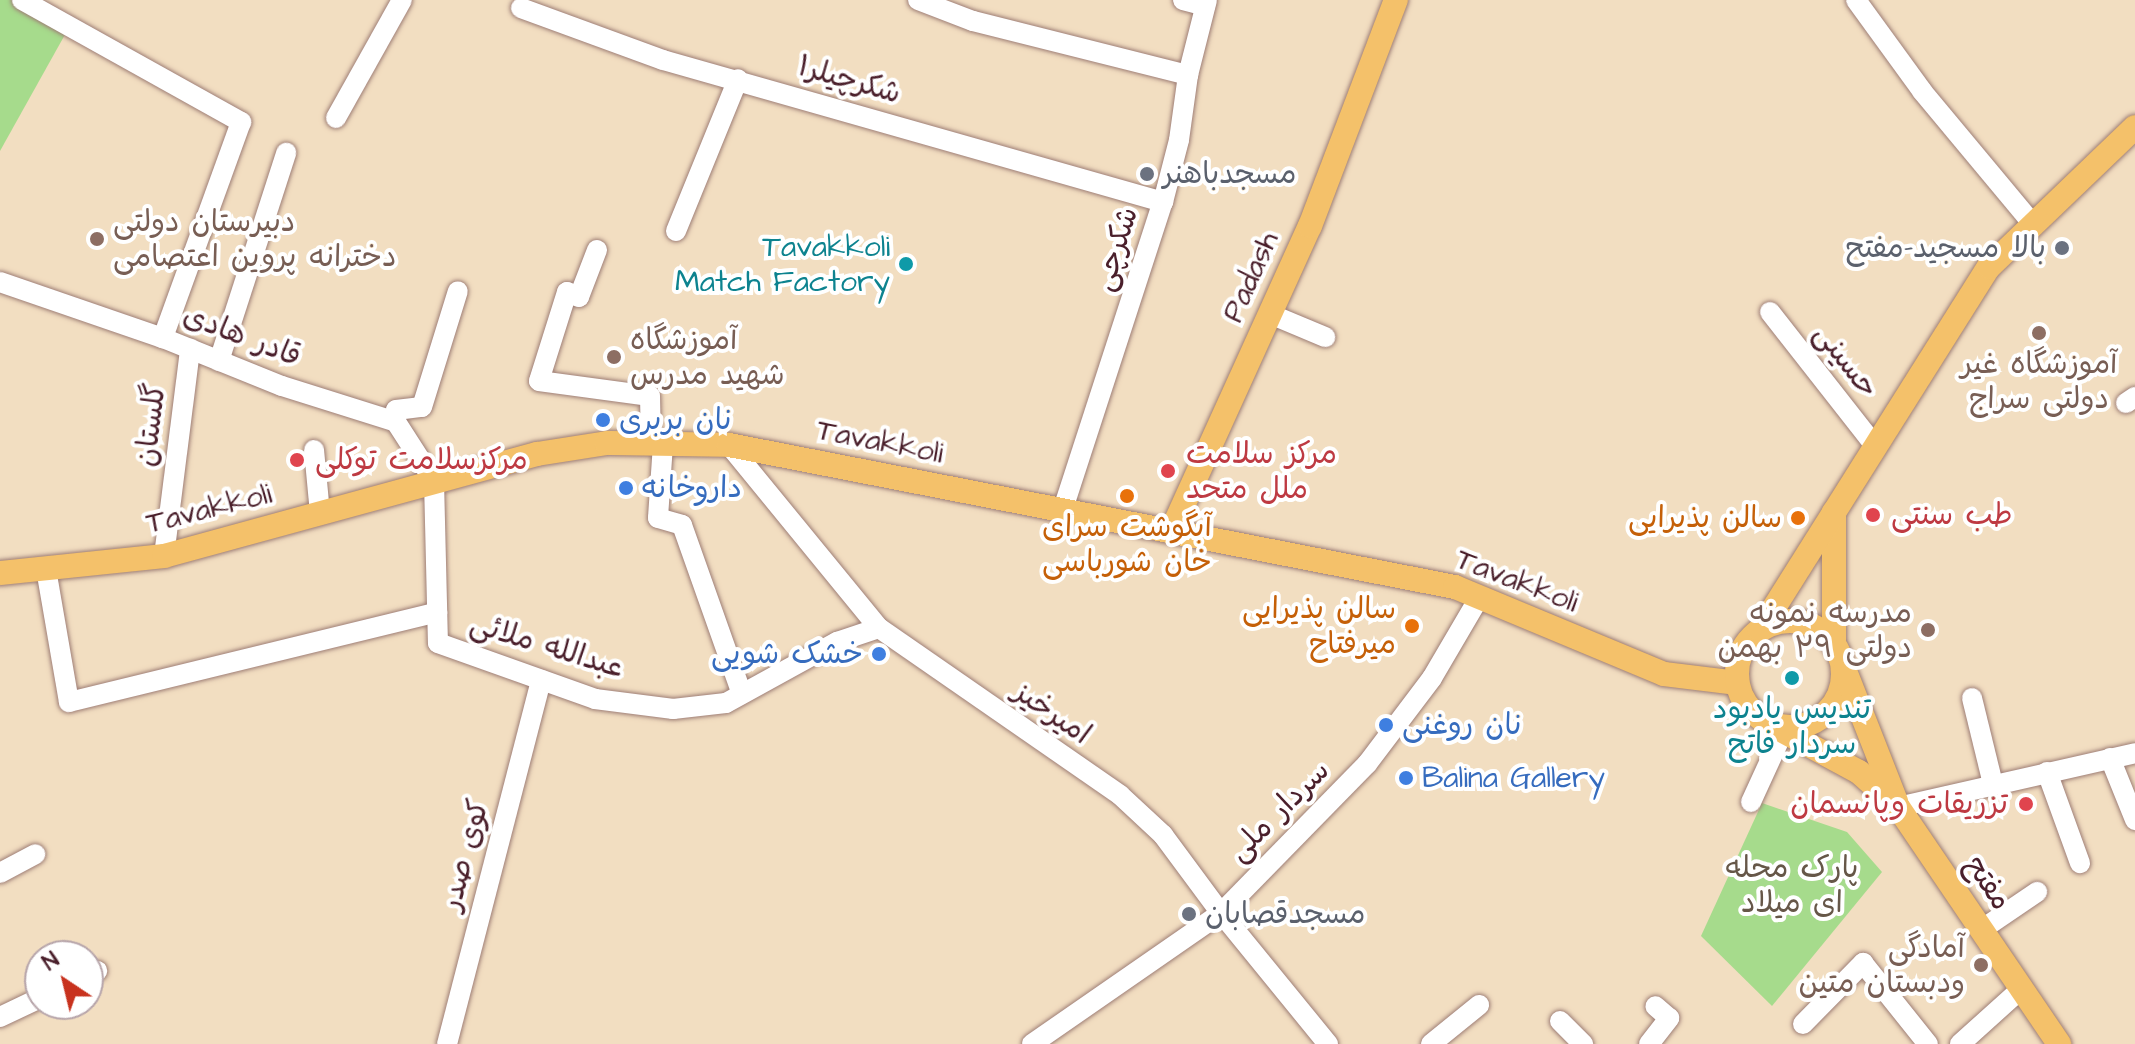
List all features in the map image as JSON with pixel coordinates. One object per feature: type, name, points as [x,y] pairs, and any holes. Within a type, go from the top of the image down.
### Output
[{"type":"main road","name":"Padash","points":[[1171,532],[1310,226],[1396,0]]},
{"type":"main road","points":[[1844,669],[1842,688],[1835,705],[1822,718],[1805,726],[1776,727],[1753,714],[1743,700],[1737,683],[1741,654],[1760,630],[1989,267],[2135,127]]},
{"type":"main road","name":"Tavakkoli","points":[[0,573],[164,556],[537,454],[607,443],[729,445],[1455,587],[1664,674],[1737,683]]},
{"type":"main road","points":[[1835,510],[1834,643],[1898,807]]},
{"type":"main road","points":[[1760,630],[1775,623],[1808,623],[1834,643]]},
{"type":"main road","name":"مفتح","points":[[1776,727],[1859,772],[1898,807],[2059,1044]]},
{"type":"street","points":[[22,0],[241,122],[163,338]]},
{"type":"street","points":[[336,118],[402,0]]},
{"type":"street","points":[[918,0],[973,21],[1188,75]]},
{"type":"street","points":[[1183,0],[1206,3]]},
{"type":"street","points":[[1856,0],[1922,91],[2032,223]]},
{"type":"street","name":"شکرچی","points":[[1062,512],[1163,202],[1179,140],[1188,75],[1206,3]]},
{"type":"street","name":"شکرچیلر۱","points":[[521,8],[663,60],[1163,202]]},
{"type":"street","points":[[676,231],[738,79]]},
{"type":"street","points":[[219,361],[286,153]]},
{"type":"street","points":[[597,250],[579,297],[567,292],[539,381],[650,396],[657,444],[658,518],[682,525],[742,694]]},
{"type":"street","name":"قادر هادی","points":[[0,282],[163,338],[282,386],[396,422]]},
{"type":"street","points":[[434,481],[396,422],[396,410],[422,407],[458,291]]},
{"type":"street","name":"حسینی","points":[[1770,312],[1875,446]]},
{"type":"street","points":[[1270,314],[1325,337]]},
{"type":"street","name":"گلستان","points":[[164,556],[190,349]]},
{"type":"street","name":"امیرخیز","points":[[729,445],[879,628],[1120,795],[1163,835],[1221,913],[1328,1044]]},
{"type":"street","points":[[314,450],[320,513]]},
{"type":"street","name":"عبدالله ملائی","points":[[434,481],[438,643],[595,699],[673,709],[726,703],[837,642],[879,628]]},
{"type":"street","points":[[46,569],[69,702],[437,612]]},
{"type":"street","name":"سردار ملی","points":[[1032,1044],[1221,913],[1367,764],[1432,678],[1479,598]]},
{"type":"street","name":"کوی صدر","points":[[447,1044],[541,680]]},
{"type":"street","points":[[1972,698],[1993,784]]},
{"type":"street","points":[[1751,802],[1776,727]]},
{"type":"street","points":[[1898,807],[2135,753]]},
{"type":"street","points":[[2110,758],[2135,820]]},
{"type":"street","points":[[2047,772],[2080,863]]},
{"type":"street","points":[[0,873],[35,854]]},
{"type":"street","points":[[1981,930],[2037,892]]},
{"type":"street","points":[[1803,1024],[1863,963],[1928,1044]]},
{"type":"street","points":[[1960,1044],[2021,989]]},
{"type":"street","points":[[1431,1044],[1479,1005]]},
{"type":"street","points":[[0,1017],[24,1006]]},
{"type":"street","points":[[1649,1044],[1669,1018],[1655,1006]]},
{"type":"street","points":[[1560,1021],[1583,1044]]},
{"type":"green space","points":[[0,0],[13,0],[67,31],[0,151]]},
{"type":"green space","name":"پارک محله ای میلاد","points":[[1762,803],[1847,832],[1882,872],[1772,1006],[1701,936]]},
{"type":"place","name":"مسجدباهنر","points":[[1147,174]]},
{"type":"place","name":"دبیرستان دولتی دخترانه پروین اعتصامی","points":[[97,239]]},
{"type":"place","name":"بالا مسجید-مفتح","points":[[2062,248]]},
{"type":"place","name":"Tavakkoli Match Factory","points":[[906,264]]},
{"type":"place","name":"آموزشگاه غیر دولتی سراج","points":[[2039,333]]},
{"type":"place","name":"آموزشگاه شهید مدرس","points":[[614,357]]},
{"type":"place","name":"نان بربری","points":[[603,420]]},
{"type":"place","name":"مرکزسلامت توکلی","points":[[297,460]]},
{"type":"place","name":"مرکز سلامت ملل متحد","points":[[1168,471]]},
{"type":"place","name":"داروخانه","points":[[626,488]]},
{"type":"place","name":"آبگوشت سرای خان شورباسی","points":[[1127,496]]},
{"type":"place","name":"طب سنتی","points":[[1873,515]]},
{"type":"place","name":"سالن پذیرایی","points":[[1798,518]]},
{"type":"place","name":"سالن پذیرایی میرفتاح","points":[[1412,626]]},
{"type":"place","name":"مدرسه نمونه دولتی ۲۹ بهمن","points":[[1928,630]]},
{"type":"place","name":"خشک شویی","points":[[879,654]]},
{"type":"place","name":"تندیس یادبود سردار فاتح","points":[[1792,678]]},
{"type":"place","name":"نان روغنی","points":[[1386,725]]},
{"type":"place","name":"Balina Gallery","points":[[1406,778]]},
{"type":"place","name":"تزریقات وپانسمان","points":[[2026,804]]},
{"type":"place","name":"مسجدقصابان","points":[[1189,914]]},
{"type":"place","name":"آمادگی ودبستان متین","points":[[1981,965]]}]
